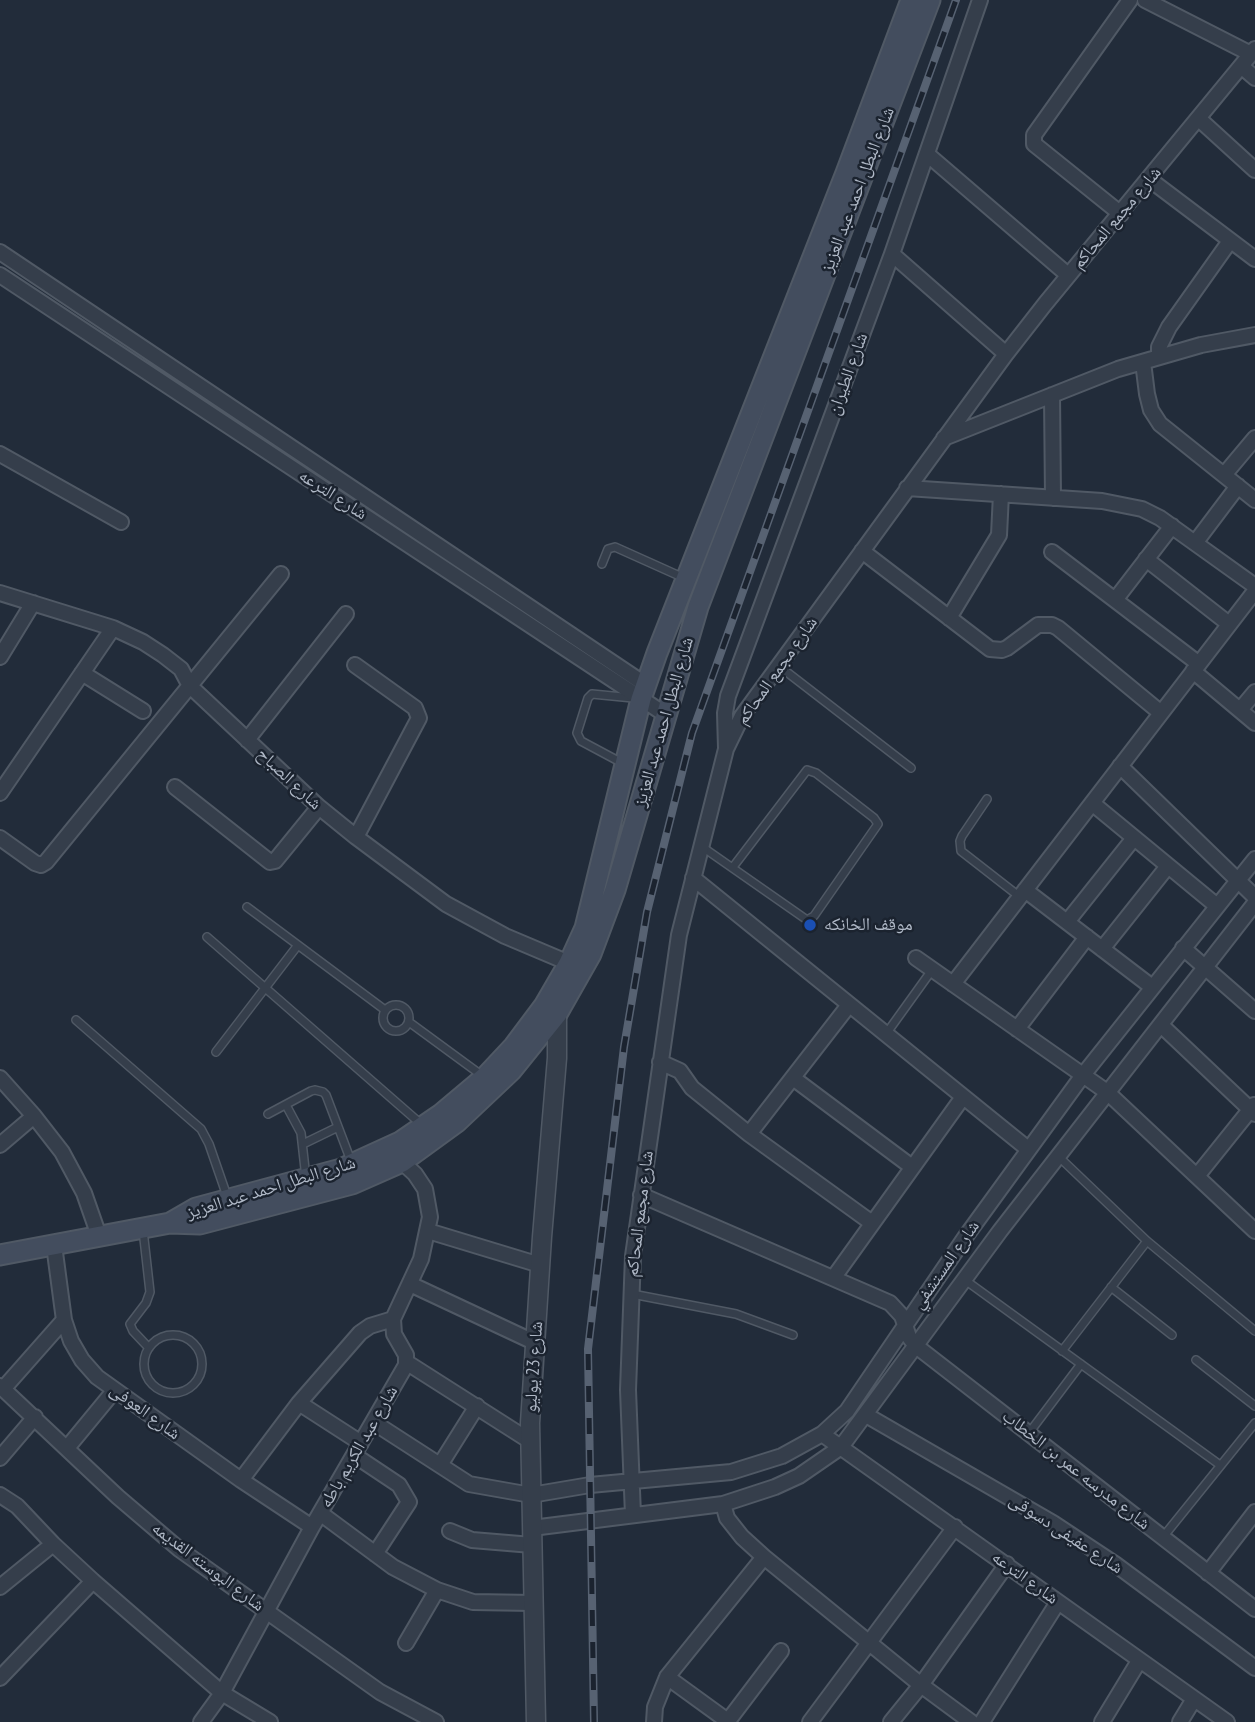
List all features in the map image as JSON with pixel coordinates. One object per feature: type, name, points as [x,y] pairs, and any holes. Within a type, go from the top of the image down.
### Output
[{"type":"main road","name":"شارع البطل احمد عبد العزيز","points":[[0,1255],[170,1223],[200,1224],[352,1184],[402,1162],[457,1122],[511,1071],[557,1014],[576,966],[644,692],[685,579],[846,173],[911,0]]},
{"type":"main road","name":"شارع البطل احمد عبد العزيز","points":[[170,1223],[196,1208],[352,1165],[424,1127],[485,1077],[514,1046],[576,966],[591,954],[615,890],[698,607],[930,0]]},
{"type":"street","name":"شارع الطيران","points":[[726,749],[724,731],[728,696],[892,254],[979,0]]},
{"type":"street","points":[[1121,214],[1034,144],[1034,135],[1130,0]]},
{"type":"street","points":[[1145,0],[1253,52]]},
{"type":"street","name":"شارع مجمع المحاكم","points":[[633,1515],[628,1390],[633,1256],[679,935],[726,749],[742,716],[1006,354],[1253,52]]},
{"type":"street","points":[[1241,66],[1255,78]]},
{"type":"street","points":[[1199,119],[1255,170]]},
{"type":"street","points":[[927,154],[1068,275]]},
{"type":"street","points":[[1150,179],[1255,259]]},
{"type":"street","points":[[1159,357],[1159,347],[1168,327],[1230,241]]},
{"type":"street","name":"شارع الترعه","points":[[0,252],[644,692],[666,715]]},
{"type":"street","points":[[892,254],[1006,354]]},
{"type":"street","name":"شارع الترعه","points":[[0,275],[644,692]]},
{"type":"street","points":[[943,438],[1118,369],[1201,345],[1255,335]]},
{"type":"street","points":[[1143,362],[1147,394],[1160,424],[1255,500]]},
{"type":"street","points":[[1052,395],[1053,498]]},
{"type":"street","points":[[1224,475],[1255,438]]},
{"type":"street","points":[[0,454],[121,522]]},
{"type":"street","points":[[1195,543],[1238,486]]},
{"type":"street","points":[[907,488],[1122,504],[1142,509],[1172,526],[1255,589],[953,984]]},
{"type":"street","points":[[949,618],[999,534],[1001,494]]},
{"type":"street","points":[[1115,600],[1172,526]]},
{"type":"street","points":[[862,551],[990,649],[996,651],[1007,648],[1038,625],[1052,625],[1161,713]]},
{"type":"street","points":[[1052,552],[1196,667],[1255,723]]},
{"type":"street","points":[[1146,559],[1229,624]]},
{"type":"street","points":[[0,838],[35,863],[41,865],[46,862],[281,574]]},
{"type":"street","name":"شارع الصباح","points":[[0,593],[113,628],[144,642],[181,669],[190,687],[319,807],[356,837],[446,904],[505,936],[576,966]]},
{"type":"street","points":[[0,657],[33,603]]},
{"type":"street","points":[[247,740],[346,614]]},
{"type":"street","points":[[0,793],[113,628]]},
{"type":"street","points":[[355,665],[415,708],[419,718],[356,837]]},
{"type":"street","points":[[82,673],[143,712]]},
{"type":"street","points":[[1240,710],[1255,692]]},
{"type":"street","points":[[1120,766],[1255,897]]},
{"type":"street","points":[[175,787],[270,862],[275,861],[319,807]]},
{"type":"street","points":[[1093,803],[1216,906]]},
{"type":"street","points":[[1067,922],[1134,838]]},
{"type":"street","name":"شارع المستشفي","points":[[373,1422],[469,1484],[531,1495],[590,1485],[732,1472],[782,1456],[822,1434],[847,1411],[1028,1149],[1152,987],[1255,859]]},
{"type":"street","points":[[1102,949],[1168,866]]},
{"type":"street","points":[[693,878],[1028,1149]]},
{"type":"street","points":[[1022,893],[1067,922],[1152,987]]},
{"type":"street","name":"شارع المستشفي","points":[[450,1531],[472,1540],[532,1536],[633,1515],[723,1504],[799,1476],[841,1447],[1107,1092],[1204,966],[1252,912]]},
{"type":"street","points":[[1017,1029],[1087,937]]},
{"type":"street","points":[[1183,948],[1255,1011]]},
{"type":"street","points":[[916,958],[1107,1092],[1255,1231]]},
{"type":"street","points":[[749,1134],[849,1004]]},
{"type":"street","name":"شارع 23 يوليو","points":[[536,1722],[530,1441],[540,1265],[557,1058],[557,1014]]},
{"type":"street","points":[[1160,1025],[1253,1109],[1197,1176]]},
{"type":"street","points":[[660,1062],[680,1071],[692,1088],[749,1134],[872,1223]]},
{"type":"street","points":[[0,1078],[62,1152],[84,1193],[99,1236]]},
{"type":"street","points":[[793,1078],[912,1167]]},
{"type":"street","points":[[834,1278],[963,1097]]},
{"type":"street","points":[[0,1145],[34,1116]]},
{"type":"street","points":[[402,1162],[425,1189],[430,1210],[428,1231],[410,1284],[393,1319],[394,1334],[406,1354],[406,1362],[530,1441]]},
{"type":"street","name":"شارع مدرسه عمر بن الخطاب","points":[[641,1195],[890,1303],[902,1316],[909,1337],[916,1346],[1255,1609]]},
{"type":"street","points":[[428,1231],[540,1265]]},
{"type":"street","name":"شارع العوفى","points":[[54,1245],[64,1320],[71,1341],[82,1360],[97,1377],[312,1527]]},
{"type":"street","points":[[410,1284],[536,1343]]},
{"type":"street","points":[[241,1480],[299,1403],[360,1333],[370,1326],[393,1319]]},
{"type":"street","points":[[1,1388],[64,1320]]},
{"type":"street","name":"شارع عبد الكريم باطه","points":[[201,1722],[222,1693],[406,1362]]},
{"type":"street","name":"شارع البوسته القديمه","points":[[1,1388],[118,1497],[179,1549],[380,1692],[436,1722]]},
{"type":"street","points":[[68,1448],[114,1391]]},
{"type":"street","points":[[299,1403],[399,1485],[409,1502],[376,1554]]},
{"type":"street","points":[[440,1465],[477,1406]]},
{"type":"street","name":"شارع عفيفى دسوقى","points":[[866,1415],[1053,1523],[1115,1564],[1255,1668]]},
{"type":"street","points":[[0,1458],[35,1417]]},
{"type":"street","name":"شارع الترعه","points":[[822,1434],[1227,1722]]},
{"type":"street","points":[[1,1497],[17,1506],[93,1581],[222,1693],[270,1722]]},
{"type":"street","points":[[723,1504],[727,1518],[764,1558],[971,1722]]},
{"type":"street","points":[[1208,1573],[1250,1528],[1255,1512]]},
{"type":"street","points":[[320,1513],[393,1567],[437,1590],[473,1602],[533,1603]]},
{"type":"street","points":[[810,1722],[955,1527]]},
{"type":"street","points":[[0,1587],[53,1544]]},
{"type":"street","points":[[654,1722],[655,1707],[667,1677],[764,1558]]},
{"type":"street","points":[[891,1722],[921,1685],[1007,1564]]},
{"type":"street","points":[[0,1678],[93,1581]]},
{"type":"street","points":[[406,1643],[437,1590]]},
{"type":"street","points":[[982,1722],[1058,1602]]},
{"type":"street","points":[[667,1677],[729,1721],[781,1651]]},
{"type":"street","points":[[1102,1722],[1139,1661]]},
{"type":"street","points":[[1180,1722],[1194,1699]]},
{"type":"lane","points":[[603,564],[608,549],[615,547],[685,579]]},
{"type":"lane","points":[[779,666],[911,768]]},
{"type":"lane","points":[[625,765],[581,741],[577,733],[588,698],[593,694],[644,692]]},
{"type":"lane","points":[[701,846],[804,919],[810,919],[878,824],[816,773],[807,770],[733,867]]},
{"type":"lane","points":[[987,799],[962,836],[961,851],[1022,893]]},
{"type":"lane","points":[[247,907],[385,1010]]},
{"type":"lane","points":[[207,937],[424,1127]]},
{"type":"lane","points":[[216,1052],[299,945]]},
{"type":"lane","points":[[886,1034],[932,970]]},
{"type":"lane","points":[[394,1005],[404,1007],[410,1016],[403,1030],[388,1029],[383,1020],[385,1010],[394,1005]]},
{"type":"lane","points":[[76,1020],[201,1129],[228,1199]]},
{"type":"lane","points":[[409,1022],[485,1077]]},
{"type":"lane","points":[[268,1114],[311,1091],[319,1090],[326,1095],[352,1165]]},
{"type":"lane","points":[[286,1104],[297,1122],[303,1144],[306,1179]]},
{"type":"lane","points":[[303,1144],[338,1127]]},
{"type":"lane","points":[[1058,1156],[1147,1241],[1255,1331]]},
{"type":"lane","points":[[142,1228],[150,1292],[146,1303],[130,1324],[132,1331],[149,1348]]},
{"type":"lane","points":[[1062,1350],[1147,1241]]},
{"type":"lane","points":[[965,1280],[1220,1465]]},
{"type":"lane","points":[[1111,1287],[1172,1335]]},
{"type":"lane","points":[[631,1294],[736,1314],[793,1335]]},
{"type":"lane","points":[[176,1335],[184,1337],[196,1347],[202,1361],[195,1383],[182,1392],[159,1389],[145,1371],[144,1363],[149,1348],[161,1338],[176,1335]]},
{"type":"lane","points":[[1196,1360],[1255,1406]]},
{"type":"lane","points":[[1029,1433],[1081,1364]]},
{"type":"lane","points":[[1163,1537],[1255,1423]]},
{"type":"railway","points":[[594,1722],[588,1349],[624,1047],[647,912],[692,733],[956,0]]},
{"type":"place","name":"موقف الخانكه","points":[[810,925]]}]
